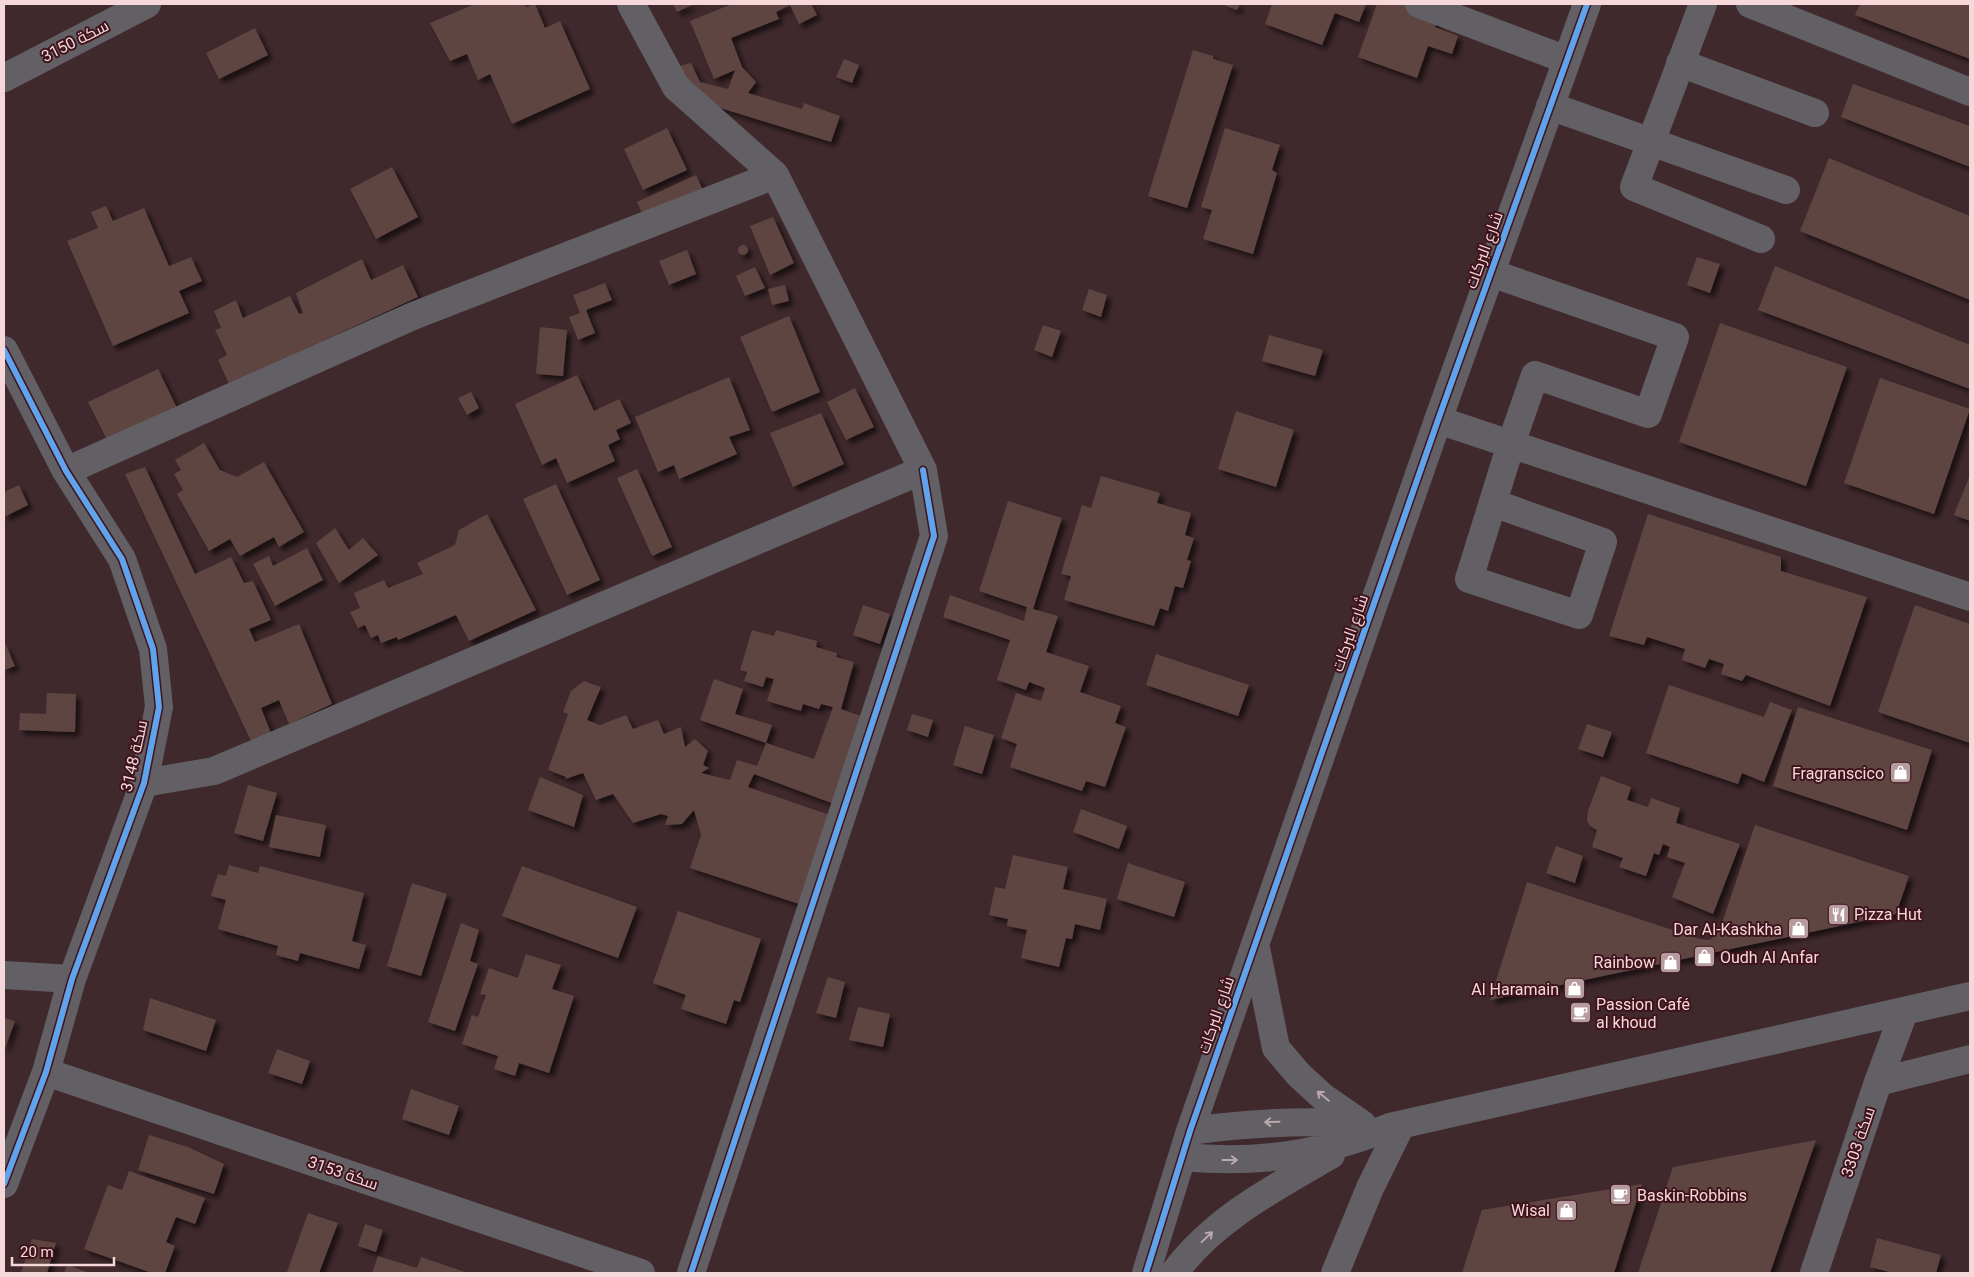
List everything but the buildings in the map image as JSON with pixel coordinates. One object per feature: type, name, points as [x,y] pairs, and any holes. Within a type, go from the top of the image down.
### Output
[{"type":"street","name":"سكة 3150","points":[[4,78],[147,4]]},
{"type":"street","points":[[630,4],[676,87],[775,175],[923,470],[934,536],[691,1273]]},
{"type":"street","points":[[1419,4],[1567,60]]},
{"type":"street","name":"شارع البركات","points":[[1146,1273],[1190,1131],[1438,420],[1587,4]]},
{"type":"street","points":[[1703,4],[1634,186],[1761,239]]},
{"type":"street","points":[[1750,4],[1970,92]]},
{"type":"street","points":[[1680,63],[1815,113]]},
{"type":"street","points":[[1550,106],[1786,190]]},
{"type":"street","points":[[66,471],[413,316],[775,175]]},
{"type":"street","points":[[1491,273],[1675,337],[1648,414],[1534,375],[1492,503],[1469,579],[1578,615],[1603,542],[1492,503]]},
{"type":"street","name":"سكة 3148","points":[[4,350],[66,471],[122,559],[153,649],[159,707],[144,783],[72,979],[46,1072],[4,1184]]},
{"type":"street","points":[[1438,420],[1970,597]]},
{"type":"street","points":[[144,783],[214,771],[923,470]]},
{"type":"street","points":[[1255,946],[1276,1048],[1299,1075],[1361,1131]]},
{"type":"street","points":[[4,975],[72,979]]},
{"type":"street","points":[[1182,1157],[1212,1160],[1272,1158],[1309,1152],[1361,1131],[1395,1126],[1970,996]]},
{"type":"street","name":"سكة 3303","points":[[1814,1273],[1878,1082],[1904,1012]]},
{"type":"street","points":[[1878,1082],[1970,1059]]},
{"type":"street","name":"سكة 3153","points":[[46,1072],[641,1273]]},
{"type":"street","points":[[1190,1131],[1276,1122],[1328,1122],[1361,1131]]},
{"type":"street","points":[[1335,1273],[1395,1126]]},
{"type":"street","points":[[1174,1273],[1202,1242],[1231,1216],[1361,1131]]},
{"type":"cycle path","points":[[1146,1273],[1190,1131],[1438,420],[1587,4]]},
{"type":"cycle path","points":[[4,350],[66,471],[122,559],[153,649],[159,707],[144,783],[72,979],[46,1072],[4,1184]]},
{"type":"cycle path","points":[[691,1273],[934,536],[923,470]]},
{"type":"place","name":"Fragranscico","points":[[1900,773]]},
{"type":"place","name":"Pizza Hut","points":[[1838,914]]},
{"type":"place","name":"Dar Al-Kashkha","points":[[1798,929]]},
{"type":"place","name":"Oudh Al Anfar","points":[[1704,957]]},
{"type":"place","name":"Rainbow","points":[[1671,962]]},
{"type":"place","name":"Al Haramain","points":[[1575,989]]},
{"type":"place","name":"Passion Café al khoud","points":[[1580,1013]]},
{"type":"place","name":"Baskin-Robbins","points":[[1621,1195]]},
{"type":"place","name":"Wisal","points":[[1566,1210]]}]
